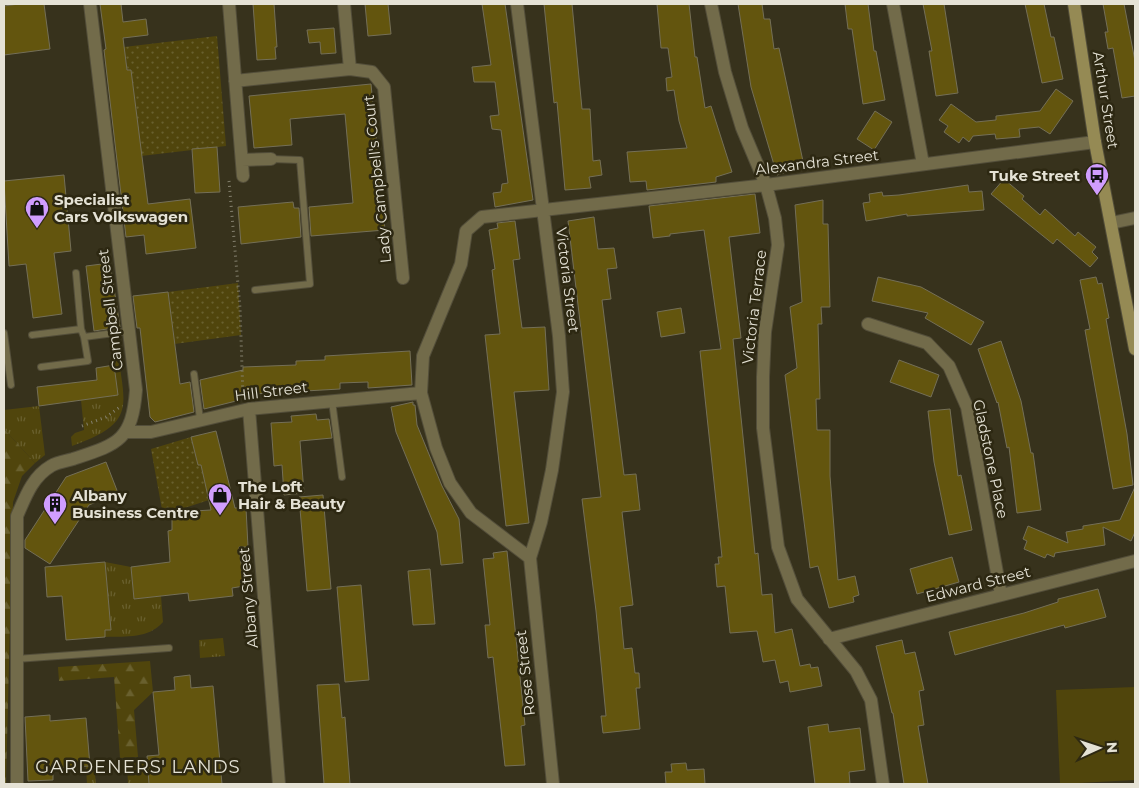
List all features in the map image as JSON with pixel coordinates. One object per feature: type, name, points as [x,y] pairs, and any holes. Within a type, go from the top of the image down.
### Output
[{"type":"street","name":"Campbell Street","points":[[90,4],[136,390],[134,415],[127,432]]},
{"type":"street","points":[[229,4],[243,176]]},
{"type":"street","points":[[344,4],[350,69]]},
{"type":"street","name":"Victoria Street","points":[[516,4],[559,336],[563,392],[552,470],[541,522],[530,558]]},
{"type":"street","name":"Victoria Terrace","points":[[711,4],[725,72],[742,128],[766,185],[775,218],[778,245],[765,332],[763,428],[778,546],[798,599],[856,671],[871,700],[883,784]]},
{"type":"street","points":[[893,4],[923,164]]},
{"type":"street","name":"Arthur Street","points":[[1074,4],[1095,142],[1135,349]]},
{"type":"street","name":"Lady Campbell's Court","points":[[235,81],[350,69],[372,72],[384,87],[404,278]]},
{"type":"street","name":"Alexandra Street","points":[[530,558],[471,513],[450,483],[436,448],[421,393],[423,356],[461,264],[466,231],[482,217],[766,185],[1095,142]]},
{"type":"street","points":[[242,160],[271,159]]},
{"type":"street","points":[[1111,223],[1135,218]]},
{"type":"street","name":"Gladstone Place","points":[[868,324],[927,343],[949,366],[967,407],[1001,595]]},
{"type":"street","name":"Hill Street","points":[[127,432],[151,432],[246,409],[421,393]]},
{"type":"street","name":"Albany Street","points":[[246,409],[279,784]]},
{"type":"street","points":[[17,784],[15,659],[17,516],[30,486],[51,466],[104,449],[121,439],[127,432]]},
{"type":"street","name":"Rose Street","points":[[530,558],[553,784]]},
{"type":"street","name":"Edward Street","points":[[829,639],[1135,561]]},
{"type":"lane","points":[[256,290],[310,284],[300,160],[271,159]]},
{"type":"lane","points":[[41,366],[88,361],[84,337],[80,329],[76,273]]},
{"type":"lane","points":[[32,334],[80,329]]},
{"type":"lane","points":[[84,337],[129,331]]},
{"type":"lane","points":[[4,333],[11,385]]},
{"type":"lane","points":[[194,374],[200,419]]},
{"type":"lane","points":[[332,401],[342,477]]},
{"type":"lane","points":[[15,659],[169,648]]},
{"type":"path","points":[[228,174],[240,308],[246,409]]},
{"type":"path","points":[[82,426],[106,417],[120,407],[136,390]]},
{"type":"green space","points":[[217,36],[226,146],[141,156],[124,47]]},
{"type":"green space","points":[[238,283],[241,335],[167,345],[174,336],[173,326],[165,327],[170,304],[168,292]]},
{"type":"green space","points":[[117,348],[122,385],[122,411],[117,420],[108,429],[93,438],[72,446],[71,437],[75,433],[84,430],[81,400],[86,399],[85,391],[117,395],[111,349]]},
{"type":"green space","points":[[39,406],[45,455],[35,463],[4,429],[4,410]]},
{"type":"green space","points":[[4,429],[35,463],[22,476],[13,502],[6,784],[4,784]]},
{"type":"green space","points":[[191,437],[198,465],[201,465],[209,500],[163,515],[151,449]]},
{"type":"green space","points":[[105,562],[131,567],[134,599],[161,596],[163,622],[151,631],[137,636],[105,637],[105,630],[111,629]]},
{"type":"green space","points":[[223,638],[225,656],[200,658],[199,640]]},
{"type":"green space","points":[[150,661],[153,692],[134,710],[138,757],[120,758],[114,677],[59,681],[58,667]]},
{"type":"green space","points":[[1135,687],[1135,780],[1060,784],[1056,690]]},
{"type":"green space","points":[[148,761],[149,784],[128,784],[127,763]]},
{"type":"green space","points":[[94,765],[96,784],[87,784],[86,766]]},
{"type":"building","points":[[44,4],[50,49],[4,55],[4,6]]},
{"type":"building","points":[[100,4],[121,4],[123,22],[146,19],[148,35],[123,38],[127,70],[131,70],[148,204],[190,199],[196,248],[146,254],[144,235],[126,237]]},
{"type":"building","points":[[253,4],[274,4],[276,59],[257,60]]},
{"type":"building","points":[[365,4],[388,4],[391,34],[368,36]]},
{"type":"building","points":[[482,4],[505,4],[533,200],[495,207],[493,193],[501,192],[502,184],[508,183],[501,130],[492,129],[490,116],[499,115],[495,82],[474,82],[472,67],[491,65]]},
{"type":"building","points":[[544,4],[572,4],[582,109],[590,109],[593,161],[600,160],[602,175],[589,177],[591,188],[565,190],[557,102],[554,103]]},
{"type":"building","points":[[657,4],[689,4],[695,57],[697,57],[705,108],[711,106],[732,172],[716,177],[716,182],[647,190],[646,181],[630,182],[627,152],[687,148],[679,121],[674,90],[667,91],[666,78],[672,77],[668,48],[661,48]]},
{"type":"building","points":[[738,4],[762,4],[764,19],[770,19],[774,49],[779,48],[804,166],[777,175],[751,87]]},
{"type":"building","points":[[845,4],[868,4],[874,51],[876,51],[885,100],[863,104],[852,29],[848,29]]},
{"type":"building","points":[[923,4],[944,4],[958,93],[936,96],[929,51],[932,51]]},
{"type":"building","points":[[1025,4],[1044,4],[1051,37],[1054,37],[1063,79],[1042,83]]},
{"type":"building","points":[[1103,4],[1124,4],[1135,61],[1135,96],[1122,98],[1113,48],[1108,49],[1105,32],[1108,32]]},
{"type":"building","points":[[334,28],[336,53],[321,54],[320,42],[309,43],[307,30]]},
{"type":"building","points":[[371,84],[385,230],[311,236],[309,207],[353,203],[345,114],[290,119],[292,145],[254,148],[249,96]]},
{"type":"building","points":[[1056,89],[1073,101],[1050,134],[1039,127],[1019,129],[1020,137],[996,139],[995,134],[973,136],[969,142],[963,137],[959,143],[944,132],[948,126],[939,120],[951,104],[976,122],[996,120],[996,116],[1040,111]]},
{"type":"building","points":[[875,111],[892,122],[874,150],[857,139]]},
{"type":"building","points":[[217,147],[220,192],[195,193],[192,149]]},
{"type":"building","name":"Specialist Cars Volkswagen","points":[[64,175],[71,251],[54,253],[62,314],[33,318],[26,264],[9,266],[4,181]]},
{"type":"building","points":[[1004,179],[1024,196],[1022,199],[1040,215],[1045,209],[1075,236],[1078,232],[1096,247],[1092,252],[1098,258],[1090,267],[1057,239],[1053,244],[991,194]]},
{"type":"building","points":[[968,185],[969,192],[982,191],[984,210],[907,216],[907,214],[866,221],[863,203],[870,202],[869,194],[882,192],[883,196],[899,195]]},
{"type":"building","points":[[755,194],[760,233],[729,237],[741,338],[733,339],[755,554],[758,553],[762,595],[772,594],[775,633],[792,629],[800,666],[810,664],[811,668],[818,667],[822,686],[790,692],[788,681],[780,683],[775,660],[763,662],[757,631],[730,633],[725,586],[717,587],[715,564],[719,564],[718,557],[722,557],[700,351],[721,349],[704,230],[653,238],[649,206]]},
{"type":"building","points":[[823,200],[823,224],[828,224],[830,307],[821,307],[822,324],[818,324],[820,399],[816,399],[817,430],[830,430],[830,476],[838,580],[855,576],[859,595],[853,597],[854,602],[829,608],[818,566],[810,568],[785,375],[797,368],[790,307],[802,302],[795,205]]},
{"type":"building","points":[[293,202],[294,208],[299,208],[301,237],[241,244],[238,207]]},
{"type":"building","points":[[594,217],[598,249],[614,248],[617,268],[607,269],[611,299],[602,300],[624,475],[636,474],[640,510],[622,512],[633,605],[620,607],[624,649],[632,648],[635,673],[639,673],[640,688],[636,688],[640,729],[603,733],[601,716],[606,716],[596,611],[582,499],[601,497],[568,221]]},
{"type":"building","points":[[515,221],[520,259],[513,260],[522,328],[545,327],[549,390],[514,392],[529,523],[506,526],[485,335],[500,334],[492,270],[495,269],[489,230],[498,228],[497,223]]},
{"type":"building","points":[[110,263],[120,327],[94,331],[86,266]]},
{"type":"building","points":[[878,277],[921,287],[984,322],[971,345],[925,318],[928,313],[872,301]]},
{"type":"building","points":[[1096,277],[1098,284],[1102,283],[1109,318],[1106,319],[1127,434],[1133,485],[1113,489],[1085,330],[1090,329],[1080,280]]},
{"type":"building","points":[[168,292],[180,384],[190,382],[194,412],[155,422],[150,417],[140,328],[137,328],[133,296]]},
{"type":"building","points":[[681,308],[685,333],[661,337],[657,312]]},
{"type":"building","points":[[1001,341],[1021,401],[1031,453],[1033,453],[1041,510],[1017,513],[1009,447],[1007,448],[998,402],[978,349]]},
{"type":"building","points":[[410,351],[412,385],[368,388],[368,382],[340,383],[340,389],[235,395],[236,401],[204,409],[200,380],[243,370],[243,367],[296,365],[296,361],[325,360],[325,356]]},
{"type":"building","points":[[899,360],[939,375],[931,397],[890,382]]},
{"type":"building","points":[[114,365],[118,395],[39,406],[37,387],[97,380],[96,368]]},
{"type":"building","points":[[413,402],[417,425],[442,486],[459,519],[463,563],[441,565],[437,532],[396,432],[391,407]]},
{"type":"building","points":[[950,409],[958,476],[961,475],[972,530],[949,535],[934,462],[928,411]]},
{"type":"building","points":[[316,414],[317,420],[329,419],[332,438],[300,441],[304,493],[284,495],[282,465],[274,466],[271,423],[292,422],[291,416]]},
{"type":"building","points":[[216,431],[235,508],[246,508],[248,547],[239,547],[244,586],[232,588],[233,596],[189,601],[188,593],[134,599],[131,567],[170,562],[168,531],[172,530],[172,519],[194,517],[194,511],[211,510],[201,465],[198,465],[191,437]]},
{"type":"building","name":"Albany Business Centre","points":[[106,462],[118,493],[89,505],[50,564],[25,548],[25,540],[66,477]]},
{"type":"building","points":[[1135,487],[1135,532],[1131,541],[1103,527],[1105,545],[1055,553],[1054,557],[1047,554],[1045,558],[1024,549],[1027,541],[1023,539],[1028,526],[1068,543],[1066,532],[1083,529],[1083,526],[1120,520]]},
{"type":"building","points":[[323,495],[331,589],[307,591],[299,497]]},
{"type":"building","points":[[507,551],[525,725],[521,726],[525,765],[505,766],[493,657],[488,658],[485,625],[490,625],[483,559],[494,558],[493,553]]},
{"type":"building","points":[[952,557],[959,582],[917,594],[910,569]]},
{"type":"building","points":[[105,562],[111,630],[105,630],[105,637],[66,640],[62,596],[47,597],[45,567]]},
{"type":"building","points":[[430,569],[435,624],[413,625],[408,571]]},
{"type":"building","points":[[361,585],[369,680],[345,682],[337,587]]},
{"type":"building","points":[[1098,589],[1106,617],[1065,628],[1064,625],[955,655],[949,632],[1024,613],[1058,602],[1058,599]]},
{"type":"building","points":[[902,640],[905,654],[915,652],[924,690],[919,691],[924,725],[918,726],[928,784],[904,784],[893,713],[876,646]]},
{"type":"building","points":[[190,675],[191,688],[213,686],[222,784],[149,784],[147,756],[159,755],[153,692],[175,690],[174,677]]},
{"type":"building","points":[[339,684],[342,718],[345,717],[350,784],[324,784],[317,685]]},
{"type":"building","points":[[50,715],[50,721],[86,718],[90,766],[53,768],[53,780],[28,781],[25,717]]},
{"type":"building","points":[[828,724],[829,732],[860,728],[865,770],[849,772],[850,784],[815,784],[808,727]]},
{"type":"building","points":[[686,763],[687,770],[704,769],[705,784],[666,784],[665,772],[672,772],[671,764]]},
{"type":"place","name":"Tuke Street","points":[[1097,196]]},
{"type":"place","name":"Specialist Cars Volkswagen","points":[[37,229]]},
{"type":"place","name":"The Loft Hair & Beauty","points":[[220,516]]},
{"type":"place","name":"Albany Business Centre","points":[[55,525]]},
{"type":"district","name":"GARDENERS' LANDS","points":[[138,767]]}]
